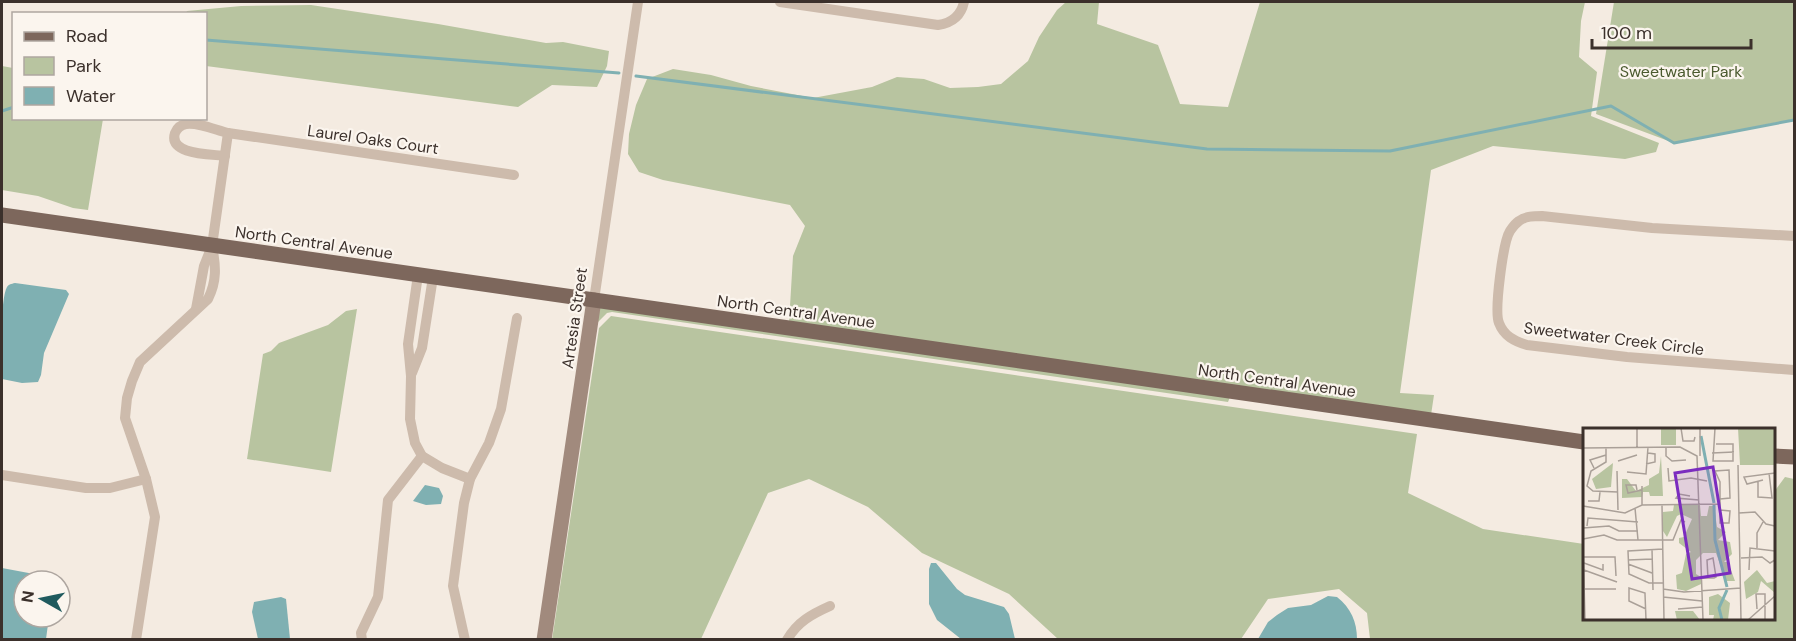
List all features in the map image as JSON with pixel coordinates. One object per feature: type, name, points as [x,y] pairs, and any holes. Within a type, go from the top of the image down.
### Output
[{"type":"main road","name":"North Central Avenue","points":[[2,215],[1583,442]]},
{"type":"main road","points":[[1775,456],[1794,458]]},
{"type":"street","name":"Artesia Street","points":[[544,639],[638,2]]},
{"type":"street","points":[[780,2],[925,24],[947,24],[958,15],[964,2]]},
{"type":"street","name":"Laurel Oaks Court","points":[[225,156],[185,151],[177,146],[174,139],[176,131],[180,126],[188,124],[228,133],[514,175]]},
{"type":"street","points":[[136,639],[155,518],[146,480],[125,418],[132,381],[140,362],[195,310],[204,266],[212,246],[228,133]]},
{"type":"street","name":"Sweetwater Creek Circle","points":[[1794,236],[1652,228],[1529,216],[1518,221],[1509,231],[1496,307],[1498,322],[1504,332],[1515,341],[1527,345],[1627,357],[1794,370]]},
{"type":"street","points":[[425,276],[408,344],[411,376],[410,419],[415,443],[422,456],[442,468],[470,479]]},
{"type":"street","points":[[465,639],[453,586],[465,503],[470,479],[489,443],[501,409],[516,318]]},
{"type":"street","points":[[362,639],[361,633],[378,597],[388,500],[422,456]]},
{"type":"street","points":[[2,475],[86,489],[110,488],[146,480]]},
{"type":"street","points":[[787,639],[799,623],[813,613],[830,606]]},
{"type":"green space","points":[[1066,2],[1099,2],[1097,24],[1158,45],[1180,104],[1228,107],[1260,2],[1585,2],[1581,21],[1579,57],[1597,72],[1591,116],[1659,143],[1656,152],[1625,159],[1493,146],[1431,170],[1400,393],[1434,395],[1431,415],[789,323],[793,256],[805,226],[790,205],[663,180],[639,172],[628,154],[629,134],[636,105],[647,79],[673,69],[711,75],[751,86],[813,98],[872,87],[897,77],[924,79],[950,88],[1001,84],[1028,61],[1039,37],[1057,10]]},
{"type":"green space","name":"Sweetwater Park","points":[[1614,2],[1794,2],[1794,119],[1674,143],[1596,114]]},
{"type":"green space","points":[[311,5],[546,43],[563,42],[609,51],[607,66],[597,87],[552,85],[518,107],[207,66],[207,12],[187,11],[241,6]]},
{"type":"green space","points":[[2,66],[12,68],[12,120],[103,120],[88,210],[73,208],[38,196],[2,190]]},
{"type":"green space","points":[[600,307],[1230,397],[1228,402],[612,312],[607,313],[597,323]]},
{"type":"green space","points":[[357,309],[331,472],[247,459],[263,354],[271,351],[279,343],[328,325],[346,311]]},
{"type":"green space","points":[[611,316],[1417,434],[1408,493],[1483,529],[1583,544],[1583,620],[1775,620],[1775,491],[1785,477],[1794,479],[1794,639],[1370,639],[1367,613],[1339,589],[1268,599],[1241,639],[1058,639],[1009,594],[922,553],[868,507],[809,479],[768,493],[701,639],[552,640],[599,328]]},
{"type":"water","points":[[15,283],[66,290],[69,294],[44,353],[38,382],[22,383],[2,379],[3,304],[7,287]]},
{"type":"water","points":[[425,485],[439,488],[443,496],[441,504],[426,505],[413,501]]},
{"type":"water","points":[[931,563],[936,563],[957,589],[965,595],[1004,607],[1009,614],[1015,639],[961,639],[937,620],[929,604]]},
{"type":"water","points":[[2,568],[12,570],[12,629],[47,629],[46,639],[2,639]]},
{"type":"water","points":[[1328,596],[1337,597],[1349,611],[1356,627],[1357,639],[1258,639],[1268,622],[1288,608],[1311,605]]},
{"type":"water","points":[[281,597],[286,599],[290,639],[258,639],[252,612],[254,602]]},
{"type":"waterway","points":[[207,40],[619,73]]},
{"type":"waterway","points":[[636,76],[1207,149],[1390,151],[1611,106],[1674,143],[1794,120]]},
{"type":"waterway","points":[[2,111],[12,108]]}]
